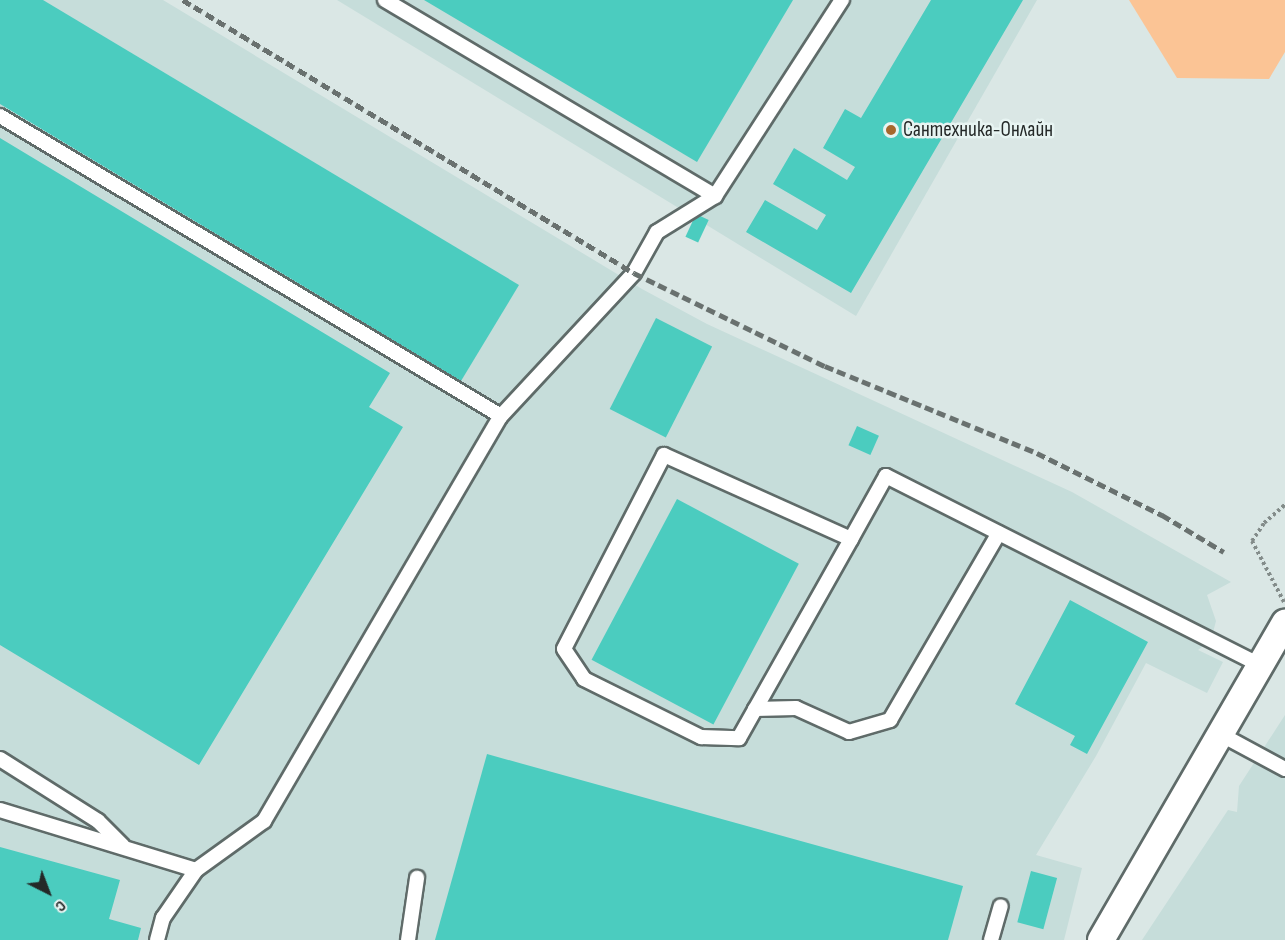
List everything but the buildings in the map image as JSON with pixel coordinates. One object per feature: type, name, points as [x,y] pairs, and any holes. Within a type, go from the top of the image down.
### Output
[{"type":"street","points":[[1101,940],[1285,623]]},
{"type":"lane","points":[[385,0],[715,196]]},
{"type":"lane","points":[[157,940],[163,918],[196,870],[264,821],[501,416],[634,273],[657,232],[715,196],[842,0]]},
{"type":"lane","points":[[0,116],[501,416]]},
{"type":"lane","points":[[851,539],[664,455],[564,649],[584,679],[701,736],[739,738],[851,539],[886,476],[1260,665]]},
{"type":"lane","points":[[755,709],[796,708],[849,732],[890,720],[999,533]]},
{"type":"lane","points":[[1220,734],[1285,769]]},
{"type":"lane","points":[[0,759],[98,821],[126,848]]},
{"type":"lane","points":[[0,810],[196,870]]},
{"type":"lane","points":[[408,940],[417,878]]},
{"type":"lane","points":[[991,940],[1001,906]]},
{"type":"path","points":[[1285,505],[1264,523],[1251,542],[1285,604]]},
{"type":"shaded area","points":[[0,0],[163,0],[642,289],[707,324],[1072,492],[1231,582],[1207,595],[1216,621],[1211,640],[1198,650],[1223,662],[1207,693],[1146,663],[1096,756],[1036,855],[1082,868],[1064,940],[0,940]]},
{"type":"shaded area","points":[[337,0],[1037,0],[856,316]]},
{"type":"shaded area","points":[[1129,0],[1285,0],[1285,52],[1269,79],[1177,78]]},
{"type":"shaded area","points":[[1285,715],[1285,940],[1142,940],[1228,810],[1237,812],[1239,786]]},
{"type":"railway","points":[[183,0],[634,273],[825,366],[1037,453],[1162,515],[1224,552]]},
{"type":"place","name":"Сантехника-Онлайн","points":[[891,130]]}]
